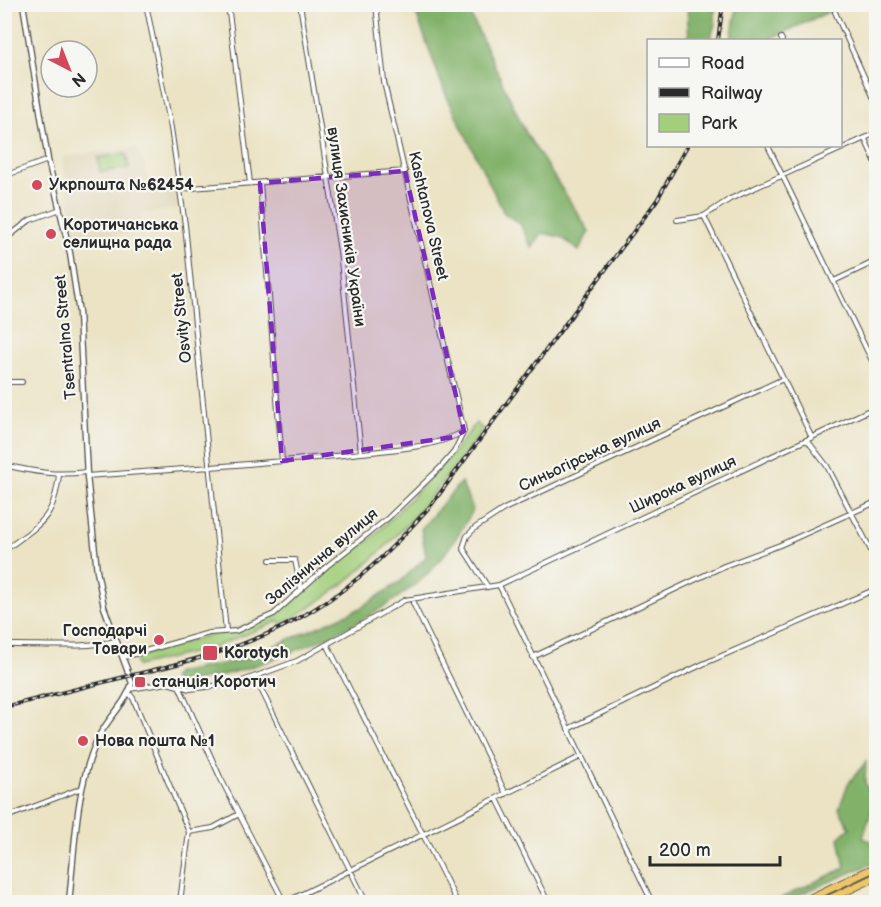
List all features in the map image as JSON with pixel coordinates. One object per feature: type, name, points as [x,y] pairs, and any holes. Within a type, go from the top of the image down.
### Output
[{"type":"highway","points":[[802,903],[876,867]]},
{"type":"highway","points":[[823,903],[876,877]]},
{"type":"street","name":"Tsentralna Street","points":[[23,4],[48,160],[70,253],[79,313],[87,474],[97,571],[104,607],[132,683],[129,691]]},
{"type":"street","name":"Osvity Street","points":[[146,4],[171,128],[179,189],[226,631]]},
{"type":"street","points":[[228,4],[250,183]]},
{"type":"street","name":"вулиця Захисників України","points":[[300,4],[340,251],[361,453]]},
{"type":"street","name":"Kashtanova Street","points":[[376,4],[384,82],[464,431]]},
{"type":"street","points":[[835,12],[876,103]]},
{"type":"street","points":[[677,220],[704,216],[730,200],[876,134]]},
{"type":"street","points":[[865,139],[876,163]]},
{"type":"street","points":[[768,147],[876,369]]},
{"type":"street","points":[[833,147],[836,153]]},
{"type":"street","points":[[4,176],[48,160]]},
{"type":"street","points":[[179,189],[405,171]]},
{"type":"street","points":[[260,183],[282,461]]},
{"type":"street","points":[[4,240],[30,220],[58,210]]},
{"type":"street","points":[[704,216],[783,379],[809,439],[827,466],[876,560]]},
{"type":"street","points":[[834,281],[876,261]]},
{"type":"street","name":"Синьогірська вулиця","points":[[488,587],[463,548],[467,536],[484,520],[580,472],[783,379]]},
{"type":"street","points":[[4,382],[22,382]]},
{"type":"street","name":"Широка вулиця","points":[[129,691],[167,683],[180,687],[217,688],[297,661],[393,605],[418,597],[500,585],[876,407]]},
{"type":"street","points":[[4,465],[22,471],[59,475],[282,461],[361,453],[454,437],[464,431]]},
{"type":"street","name":"Залізнична вулиця","points":[[124,657],[209,633],[241,629],[274,614],[388,518],[441,467],[454,452],[464,431]]},
{"type":"street","points":[[4,547],[9,547],[31,531],[49,514],[55,501],[59,475]]},
{"type":"street","points":[[533,657],[724,566],[876,502]]},
{"type":"street","points":[[270,560],[295,560],[301,589]]},
{"type":"street","points":[[500,585],[652,903]]},
{"type":"street","points":[[568,729],[703,664],[876,589]]},
{"type":"street","points":[[418,597],[413,603],[506,795]]},
{"type":"street","points":[[4,645],[49,643],[81,647],[116,641]]},
{"type":"street","points":[[327,644],[379,743],[421,836],[427,842],[457,903]]},
{"type":"street","points":[[255,677],[366,903]]},
{"type":"street","points":[[180,687],[239,814],[285,903],[582,756]]},
{"type":"street","points":[[69,903],[82,788],[98,738],[129,691],[189,832],[180,903]]},
{"type":"street","points":[[4,818],[82,788]]},
{"type":"street","points":[[497,799],[548,903]]},
{"type":"street","points":[[189,832],[213,828],[239,814]]},
{"type":"highlighted area","points":[[405,171],[464,431],[454,437],[282,461],[260,183]]},
{"type":"shaded area","points":[[138,147],[150,186],[153,190],[176,187],[178,209],[141,214],[143,232],[75,240],[62,157]]},
{"type":"green space","points":[[737,4],[844,5],[769,39],[731,39]]},
{"type":"green space","points":[[413,5],[466,5],[527,135],[589,231],[579,251],[561,237],[542,233],[532,248],[520,224],[504,213],[445,93]]},
{"type":"green space","points":[[687,5],[715,5],[715,24],[710,39],[689,39]]},
{"type":"green space","points":[[126,154],[129,168],[100,172],[98,158]]},
{"type":"green space","points":[[476,423],[483,429],[409,522],[368,563],[321,600],[281,624],[279,621],[212,648],[137,666],[135,658],[138,656],[208,635],[229,632],[274,614],[296,599],[312,583],[374,536],[451,456]]},
{"type":"green space","points":[[461,482],[473,510],[467,521],[430,571],[388,604],[330,635],[266,662],[204,679],[176,683],[172,678],[177,673],[242,660],[359,609],[400,582],[426,557],[421,529]]},
{"type":"green space","points":[[866,762],[865,783],[874,802],[863,838],[875,843],[876,840],[876,862],[782,902],[781,898],[845,868],[839,838],[850,828],[839,809],[848,784]]},
{"type":"railway","points":[[718,39],[723,4]]},
{"type":"railway","points":[[4,707],[176,664],[247,642],[313,610],[362,575],[405,534],[432,504],[657,200],[686,147]]},
{"type":"place","name":"Укрпошта №62454","points":[[37,185]]},
{"type":"place","name":"Коротичанська селищна рада","points":[[51,234]]},
{"type":"place","name":"Господарчі Товари","points":[[159,640]]},
{"type":"place","name":"Korotych","points":[[210,653]]},
{"type":"place","name":"станція Коротич","points":[[140,682]]},
{"type":"place","name":"Нова пошта №1","points":[[83,741]]}]
